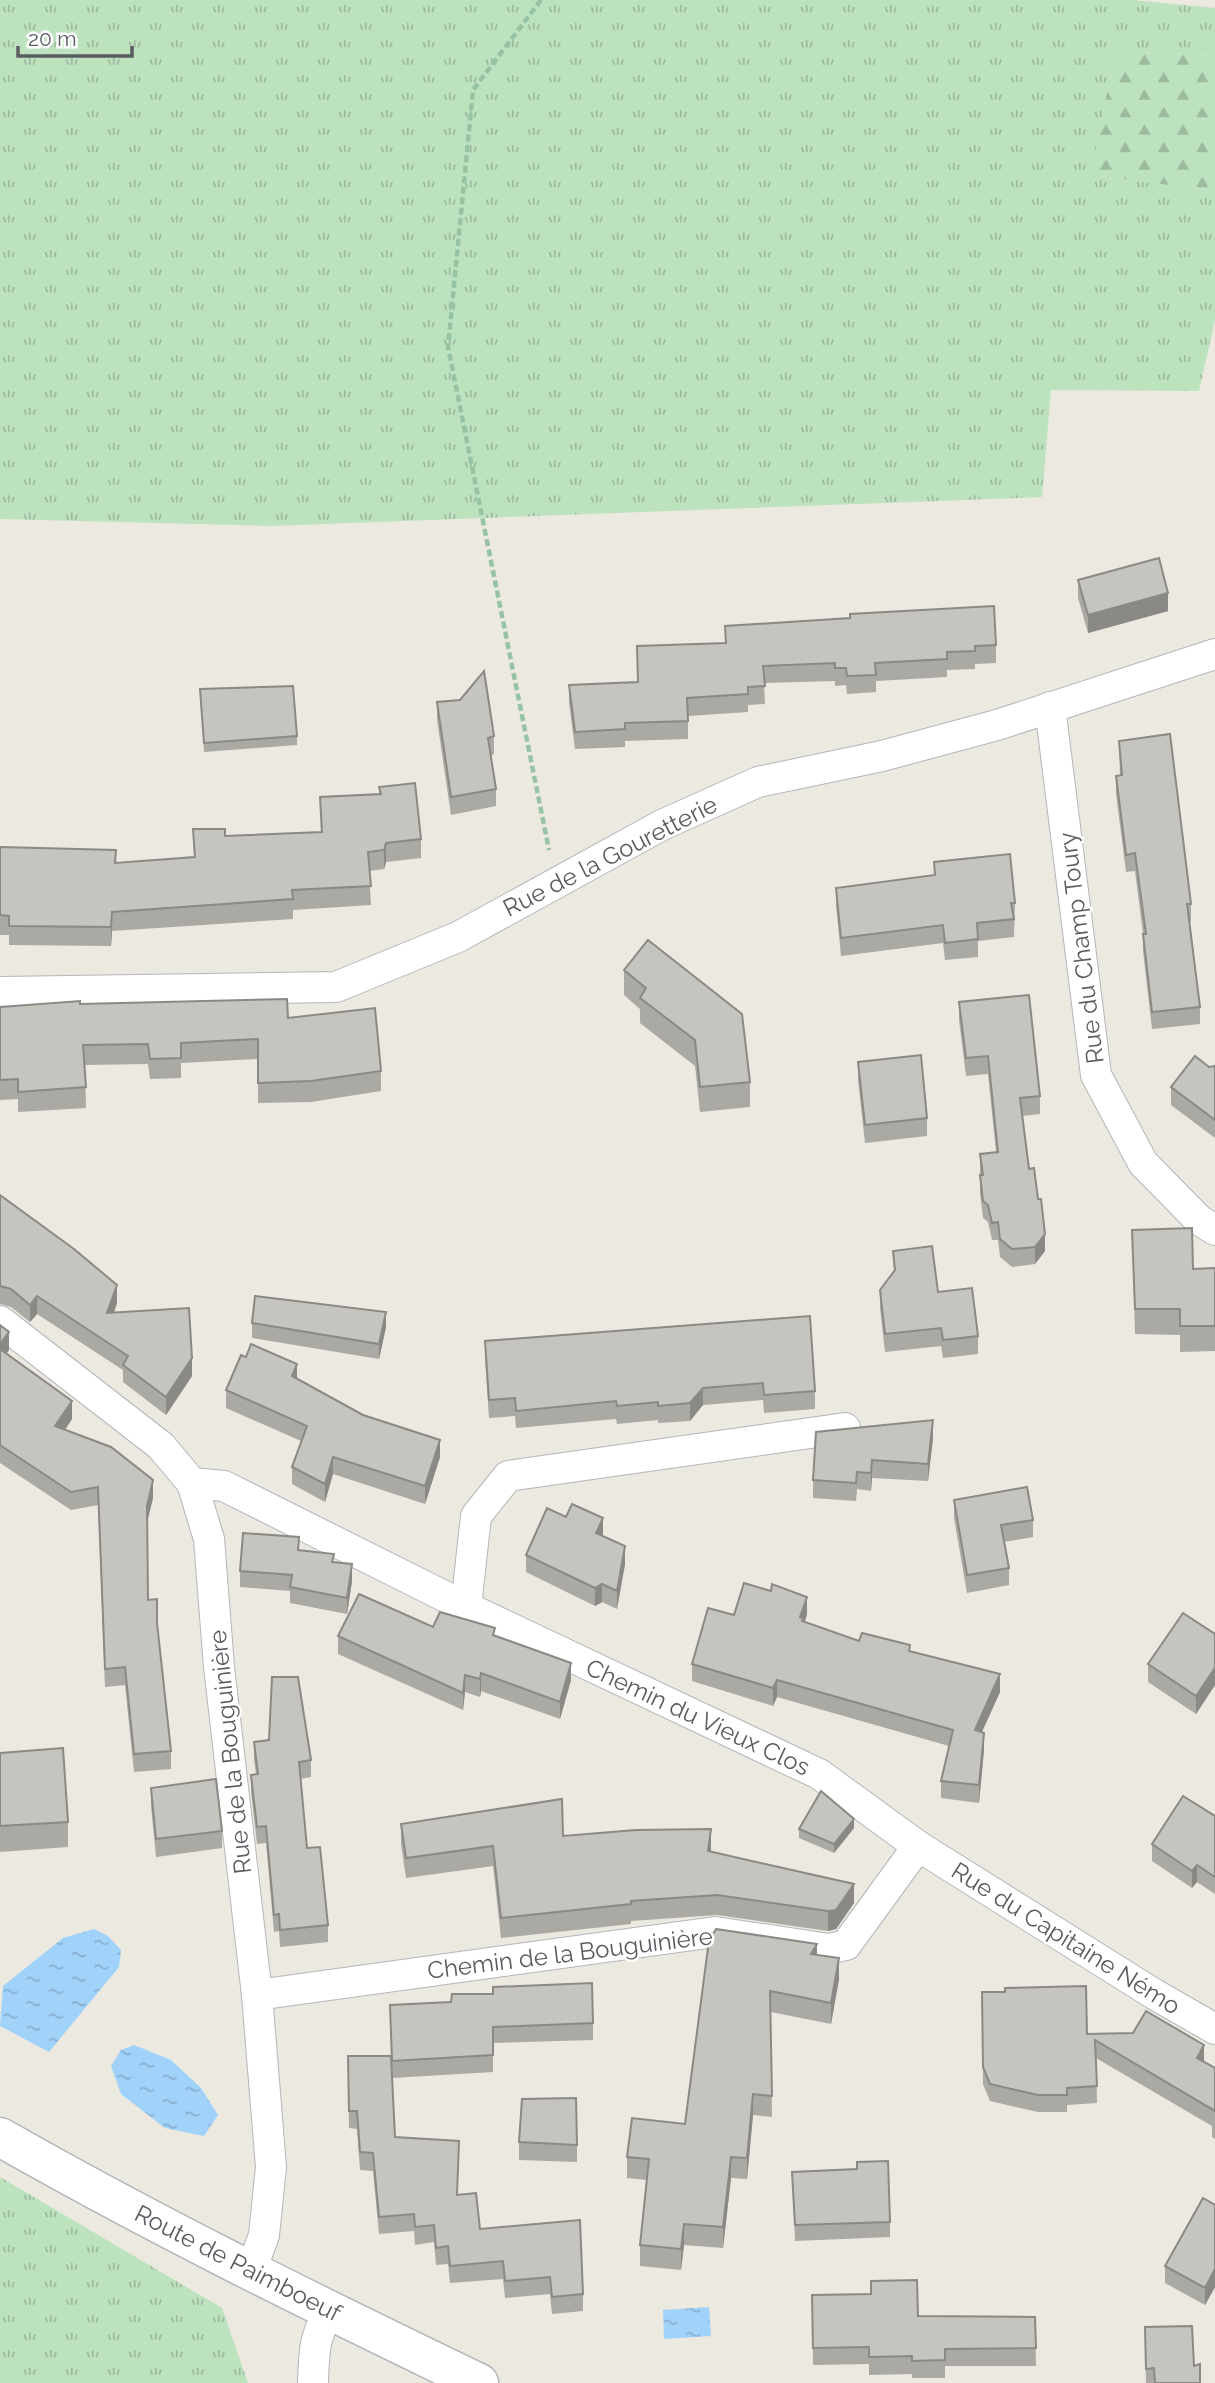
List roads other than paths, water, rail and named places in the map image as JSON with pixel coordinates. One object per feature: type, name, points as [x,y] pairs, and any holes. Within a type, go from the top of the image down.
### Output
[{"type":"street","name":"Rue de la Gouretterie","points":[[0,992],[336,987],[458,937],[662,825],[758,782],[883,756],[997,725],[1215,654]]},
{"type":"street","name":"Rue du Champ Toury","points":[[1051,707],[1096,1075],[1143,1163],[1199,1220],[1215,1230]]},
{"type":"street","name":"Rue de la Bouguinière","points":[[0,1321],[160,1446],[192,1483],[209,1539],[219,1667],[257,1995],[271,2167],[264,2235],[251,2271]]},
{"type":"street","points":[[466,1607],[476,1516],[508,1476],[845,1428]]},
{"type":"street","name":"Chemin du Vieux Clos","points":[[192,1483],[224,1486],[466,1607],[819,1774],[918,1846]]},
{"type":"street","name":"Chemin de la Bouguinière","points":[[257,1995],[715,1932],[830,1949],[846,1945],[918,1846]]},
{"type":"street","name":"Rue du Capitaine Némo","points":[[918,1846],[1154,1994],[1215,2029]]},
{"type":"street","name":"Route de Paimboeuf","points":[[0,2137],[92,2190],[479,2383]]},
{"type":"street","points":[[313,2383],[314,2342],[330,2309]]},
{"type":"water","points":[[94,1929],[108,1936],[121,1950],[119,1967],[49,2052],[0,2026],[3,1986],[63,1938]]},
{"type":"water","points":[[134,2045],[171,2060],[201,2088],[218,2115],[204,2136],[165,2128],[121,2094],[111,2066],[121,2050]]},
{"type":"water","points":[[709,2307],[711,2336],[664,2339],[663,2310]]}]
